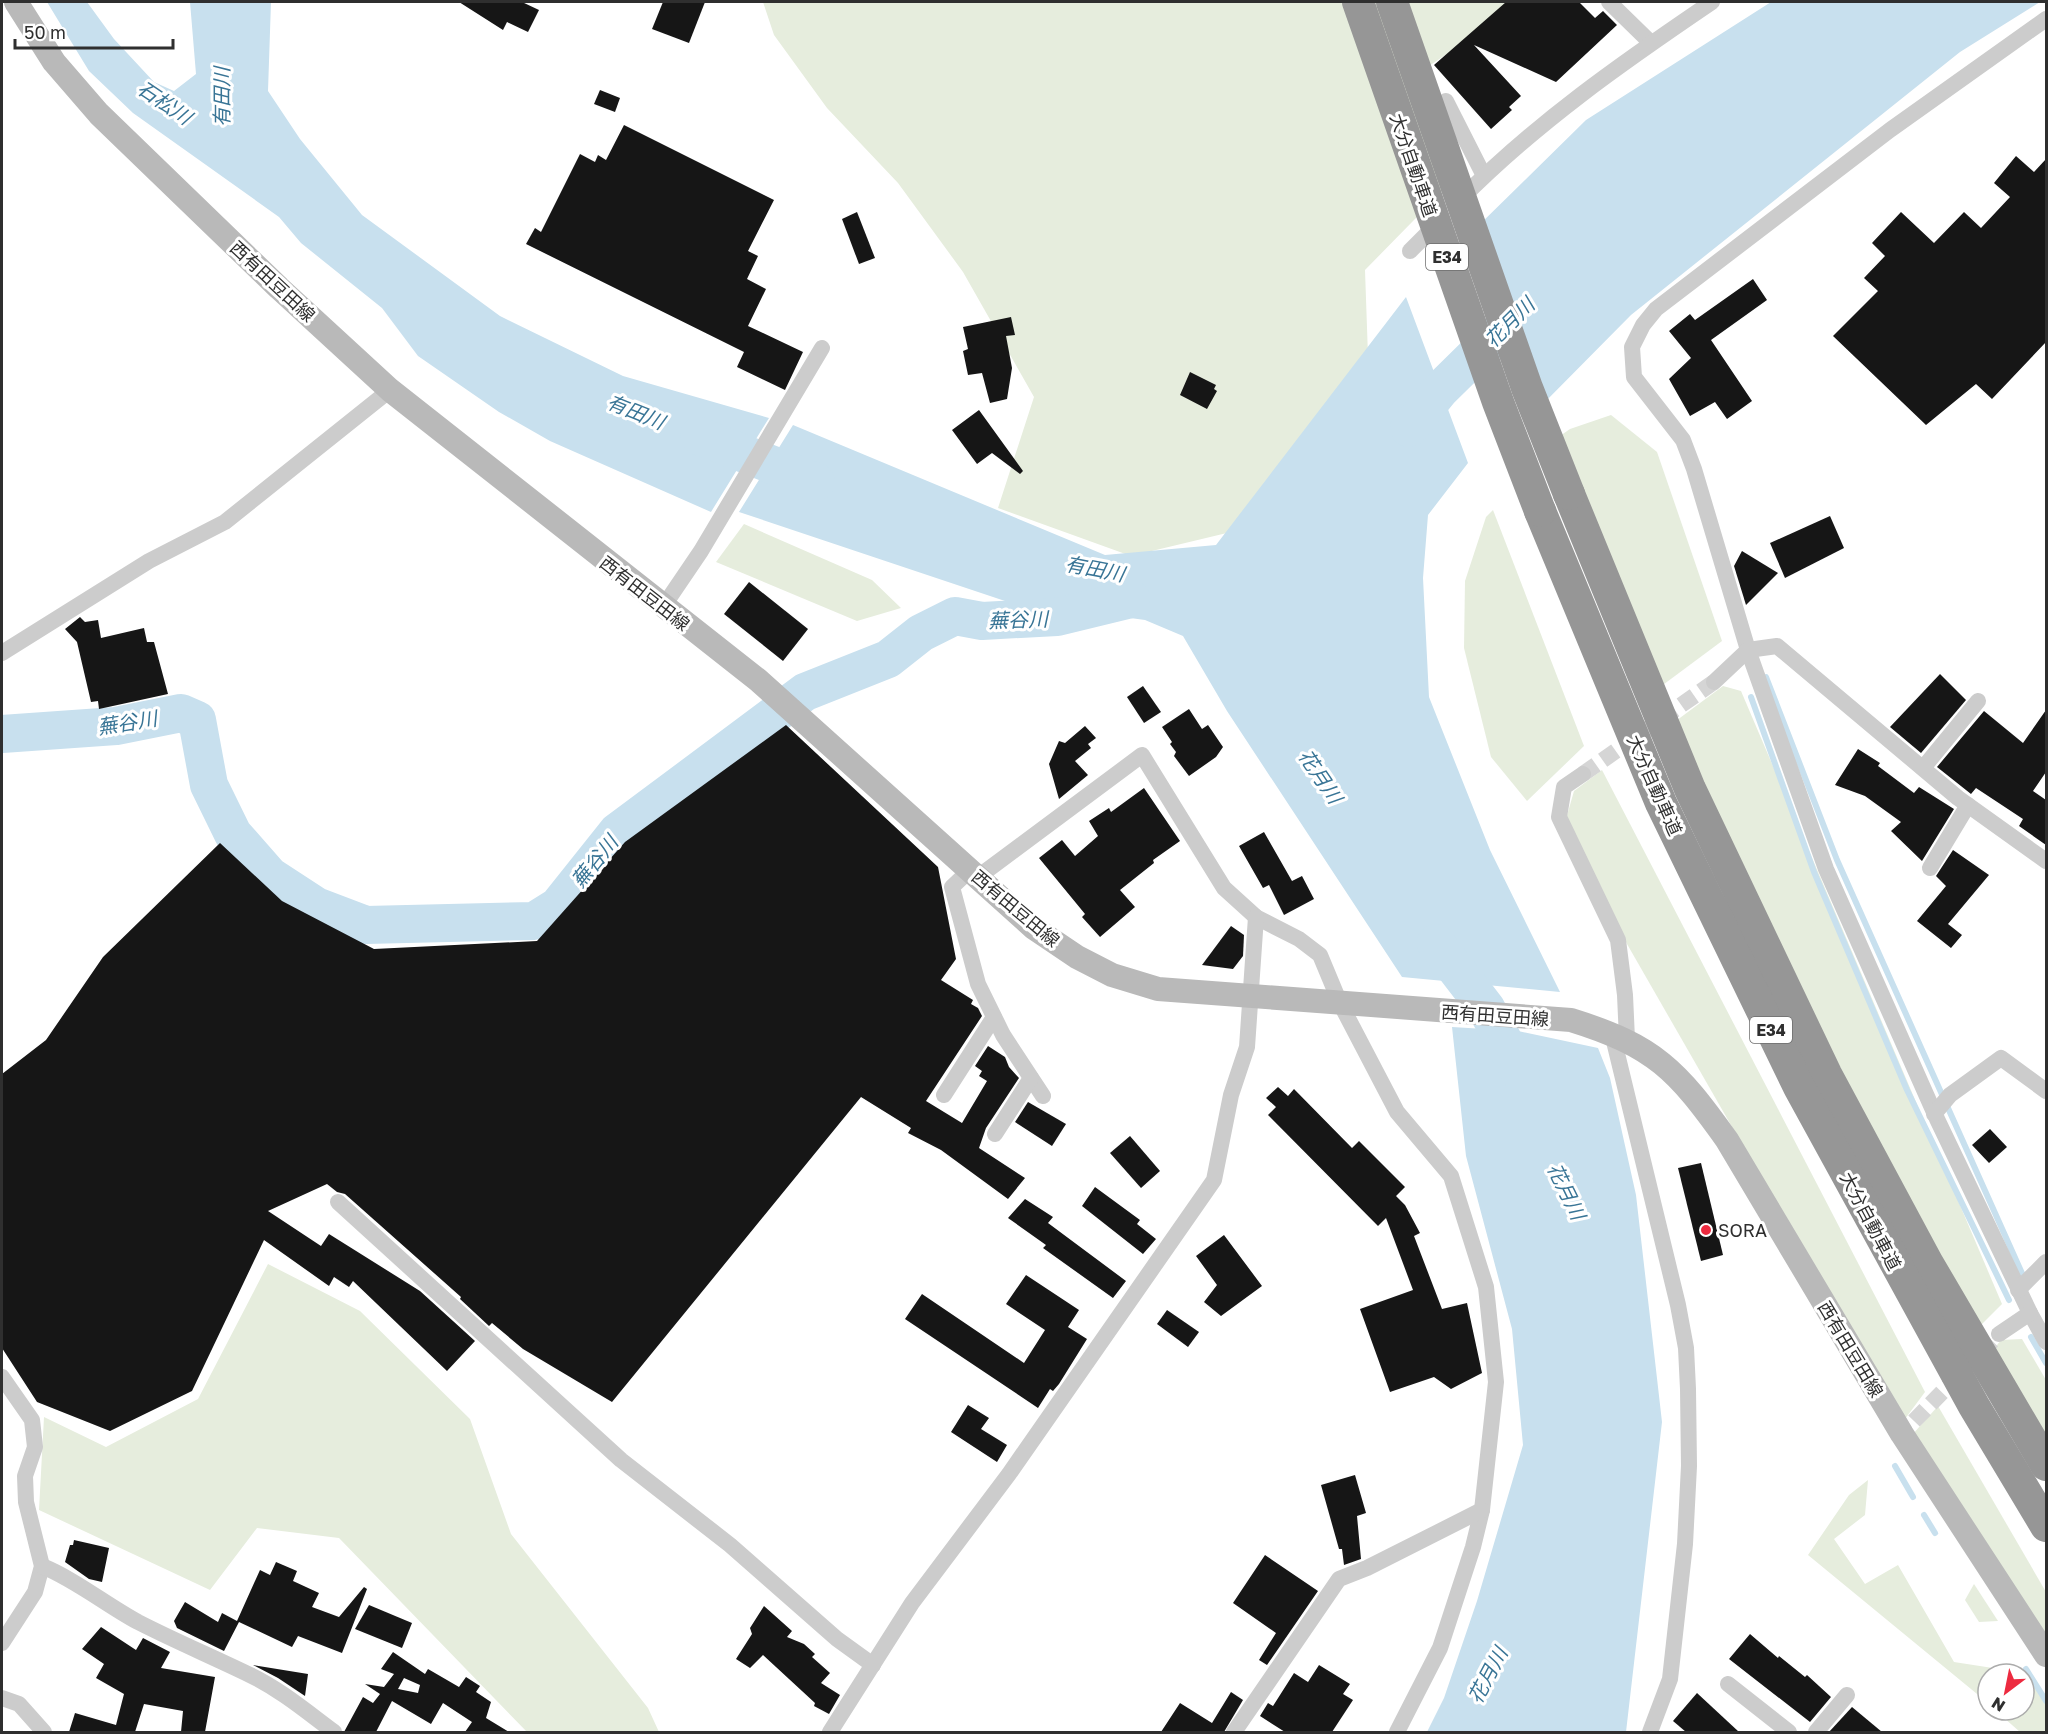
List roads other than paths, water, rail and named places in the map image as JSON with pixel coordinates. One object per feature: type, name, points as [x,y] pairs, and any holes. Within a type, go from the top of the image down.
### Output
[{"type":"highway","name":"大分自動車道","points":[[1358,2],[1467,316],[1540,511],[1661,803],[1799,1087],[1974,1406],[2046,1526]]},
{"type":"highway","name":"大分自動車道","points":[[1392,2],[1527,388],[1690,789],[1826,1074],[1933,1271],[2046,1465]]},
{"type":"main road","name":"西有田豆田線","points":[[16,2],[54,62],[99,114],[279,288],[390,390],[758,680],[830,742],[1034,928],[1077,957],[1112,975],[1158,989],[1250,998],[1571,1020],[1619,1036],[1664,1064],[1694,1095],[1726,1140],[1908,1427],[2046,1655]]},
{"type":"street","points":[[1609,2],[1651,43]]},
{"type":"street","points":[[1410,251],[1484,176],[1593,83],[1712,2]]},
{"type":"street","points":[[2046,19],[1890,129],[1656,309],[1643,325],[1632,347],[1634,377],[1683,440],[1748,650],[1826,869],[1941,1106],[2019,1289],[2046,1342]]},
{"type":"street","points":[[1446,101],[1484,176]]},
{"type":"street","points":[[663,607],[700,551],[822,348]]},
{"type":"street","points":[[2,653],[149,561],[225,522],[390,390]]},
{"type":"street","points":[[1714,682],[1748,650],[1777,646],[1968,805],[2046,861]]},
{"type":"street","points":[[1923,768],[1978,701]]},
{"type":"street","points":[[1043,1096],[994,1017],[978,984],[952,887],[1142,756],[1224,888],[1256,917],[1299,939],[1320,955],[1351,1004],[1397,1113],[1451,1176],[1486,1287],[1496,1382],[1482,1510],[1440,1648],[1397,1732]]},
{"type":"street","points":[[1583,774],[1564,787],[1559,817],[1618,940],[1626,994],[1619,1036],[1678,1305],[1686,1358],[1689,1466],[1685,1544],[1670,1679],[1650,1732]]},
{"type":"street","points":[[1930,868],[1968,805]]},
{"type":"street","points":[[830,1732],[912,1603],[1009,1474],[1214,1180],[1231,1095],[1247,1047],[1256,917]]},
{"type":"street","points":[[944,1095],[994,1017]]},
{"type":"street","points":[[1941,1106],[2001,1058],[2046,1091]]},
{"type":"street","points":[[995,1134],[1031,1078]]},
{"type":"street","points":[[338,1202],[621,1460],[730,1545],[837,1639],[873,1665]]},
{"type":"street","points":[[2019,1289],[2046,1262]]},
{"type":"street","points":[[1998,1334],[2030,1313]]},
{"type":"street","points":[[2,1377],[32,1420],[35,1447],[25,1476],[26,1502],[42,1566],[35,1592],[2,1643]]},
{"type":"street","points":[[1234,1732],[1339,1579],[1367,1568],[1482,1510]]},
{"type":"street","points":[[42,1566],[62,1575],[108,1606],[187,1648],[251,1676],[283,1695],[334,1732]]},
{"type":"street","points":[[1728,1684],[1789,1732]]},
{"type":"street","points":[[1816,1732],[1847,1695]]},
{"type":"street","points":[[2,1698],[19,1704],[44,1732]]},
{"type":"water","name":"石松川","points":[[47,2],[87,2],[114,39],[154,82],[174,91],[196,74],[190,2],[271,2],[268,91],[300,139],[362,215],[500,316],[623,376],[769,418],[711,512],[550,441],[499,412],[418,356],[382,308],[301,243],[279,217],[133,113],[89,71]]},
{"type":"water","points":[[1771,2],[2040,2],[1960,52],[1631,315],[1538,409],[1474,230],[1586,120]]},
{"type":"water","points":[[1406,297],[1468,463],[1428,515],[1423,578],[1429,697],[1490,850],[1560,992],[1402,977],[1227,711],[1183,636],[1145,620],[1005,601],[739,512],[793,425],[1105,555],[1216,545]]},
{"type":"water","points":[[1452,1027],[1518,1031],[1598,1048],[1610,1078],[1636,1195],[1662,1422],[1626,1732],[1427,1732],[1444,1698],[1477,1601],[1523,1445],[1512,1329],[1466,1156]]},
{"type":"waterway","name":"花月川","points":[[1409,428],[1440,390],[1503,328]]},
{"type":"waterway","name":"有田川","points":[[699,436],[816,482]]},
{"type":"waterway","name":"蕪谷川","points":[[2,734],[116,726],[181,713],[197,720],[209,785],[233,834],[270,876],[316,906],[366,925],[534,921],[558,906],[617,832],[805,692],[888,659],[921,633],[955,616],[982,621],[1057,617],[1131,599]]},
{"type":"waterway","points":[[1766,677],[1837,860],[2025,1280]]},
{"type":"waterway","points":[[1751,697],[1814,872],[1907,1090],[2009,1300]]},
{"type":"waterway","name":"花月川","points":[[1436,943],[1486,1008],[1521,1074]]},
{"type":"waterway","points":[[2031,1337],[2046,1363]]},
{"type":"waterway","points":[[1895,1466],[1913,1497]]},
{"type":"waterway","points":[[1924,1515],[1935,1533]]},
{"type":"waterway","points":[[2036,1685],[2046,1701]]},
{"type":"tunnel","points":[[1583,774],[1714,682]]},
{"type":"tunnel","points":[[1914,1421],[1999,1334]]},
{"type":"place","name":"SORA","points":[[1706,1230]]}]
